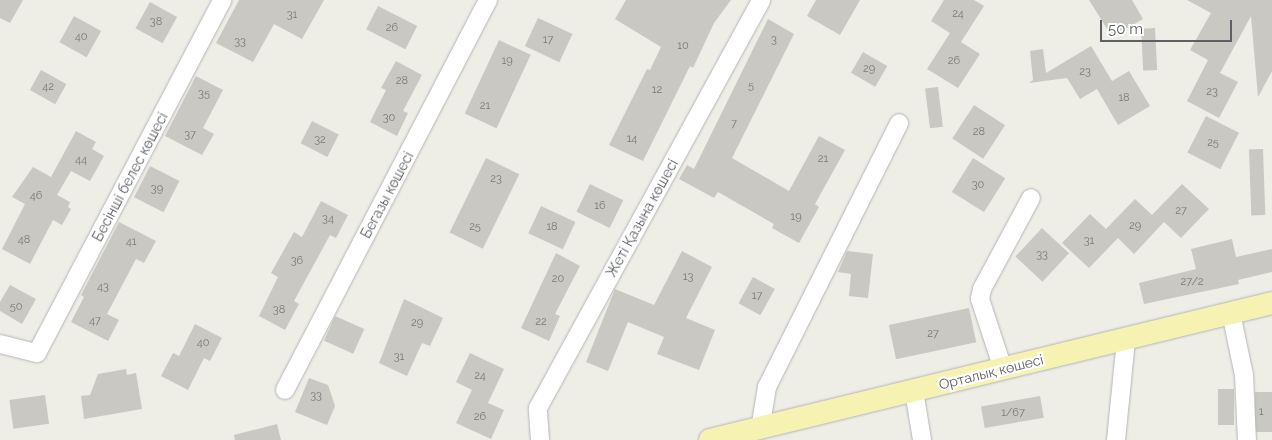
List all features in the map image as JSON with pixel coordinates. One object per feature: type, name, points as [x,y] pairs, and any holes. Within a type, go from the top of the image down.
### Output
[{"type":"main road","name":"Орталық көшесі","points":[[717,439],[1272,303]]},
{"type":"street","name":"Бесінші белес көшесі","points":[[0,344],[37,353],[222,0]]},
{"type":"street","name":"Бегазы көшесі","points":[[285,390],[488,0]]},
{"type":"street","name":"Жеті Қазына көшесі","points":[[540,440],[538,408],[761,0]]},
{"type":"street","points":[[760,429],[767,387],[899,123]]},
{"type":"street","points":[[1003,369],[980,300],[982,289],[1031,198]]},
{"type":"street","points":[[1231,313],[1244,375],[1247,440]]},
{"type":"street","points":[[1116,440],[1126,339]]},
{"type":"street","points":[[914,391],[922,440]]},
{"type":"building","points":[[0,0],[23,0],[10,23],[0,18]]},
{"type":"building","points":[[239,0],[324,0],[302,39],[274,24],[253,62],[216,43]]},
{"type":"building","points":[[626,0],[731,0],[714,23],[693,68],[690,66],[643,161],[609,145],[647,69],[650,70],[661,47],[615,19]]},
{"type":"building","points":[[816,0],[860,0],[840,35],[807,16]]},
{"type":"building","points":[[944,0],[974,0],[984,6],[961,42],[980,54],[958,88],[927,69],[950,33],[931,21]]},
{"type":"building","points":[[1089,0],[1132,0],[1143,19],[1112,37]]},
{"type":"building","points":[[1187,0],[1272,0],[1272,71],[1258,97],[1251,16],[1220,73],[1238,82],[1219,118],[1187,101],[1208,60],[1190,50],[1211,13]]},
{"type":"building","points":[[150,2],[177,17],[163,43],[135,28]]},
{"type":"building","points":[[378,6],[417,26],[405,49],[366,29]]},
{"type":"building","points":[[74,16],[101,31],[87,57],[59,42]]},
{"type":"building","points":[[538,18],[572,34],[559,62],[525,46]]},
{"type":"building","points":[[768,19],[794,34],[732,158],[789,191],[819,136],[845,150],[815,204],[819,207],[799,243],[772,228],[774,224],[718,192],[714,198],[679,179],[687,165],[694,169]]},
{"type":"building","points":[[1155,28],[1157,70],[1143,71],[1141,29]]},
{"type":"building","points":[[499,40],[531,55],[496,128],[465,113]]},
{"type":"building","points":[[1091,46],[1112,81],[1129,71],[1150,106],[1118,125],[1097,89],[1080,99],[1067,78],[1029,83],[1033,80],[1030,51],[1043,49],[1046,73]]},
{"type":"building","points":[[863,52],[887,66],[875,87],[851,73]]},
{"type":"building","points":[[396,61],[422,75],[403,111],[408,113],[397,136],[370,122],[386,90],[381,88]]},
{"type":"building","points":[[41,70],[66,84],[55,104],[30,90]]},
{"type":"building","points":[[196,76],[223,90],[203,128],[214,134],[202,155],[165,136]]},
{"type":"building","points":[[938,87],[943,127],[930,128],[925,89]]},
{"type":"building","points":[[974,105],[1005,125],[983,159],[952,139]]},
{"type":"building","points":[[1206,116],[1239,133],[1220,169],[1187,153]]},
{"type":"building","points":[[312,121],[339,135],[327,157],[301,143]]},
{"type":"building","points":[[76,131],[96,142],[92,149],[104,156],[90,181],[71,171],[57,195],[70,202],[68,207],[71,209],[62,225],[53,220],[30,264],[2,249],[25,204],[12,197],[33,167],[51,177]]},
{"type":"building","points":[[1249,149],[1263,149],[1265,215],[1251,215]]},
{"type":"building","points":[[486,158],[519,174],[483,249],[450,233]]},
{"type":"building","points":[[973,158],[1005,178],[984,212],[952,192]]},
{"type":"building","points":[[150,166],[179,181],[164,212],[134,197]]},
{"type":"building","points":[[590,184],[623,200],[610,228],[576,212]]},
{"type":"building","points":[[1182,184],[1209,209],[1181,238],[1164,222],[1134,254],[1118,238],[1089,268],[1062,243],[1090,214],[1106,229],[1135,199],[1152,215]]},
{"type":"building","points":[[321,201],[348,215],[336,238],[330,235],[294,301],[299,304],[285,330],[259,316],[278,277],[271,273],[294,232],[302,237]]},
{"type":"building","points":[[541,206],[575,222],[563,249],[528,233]]},
{"type":"building","points":[[119,222],[156,241],[144,263],[136,259],[107,314],[119,320],[108,341],[71,322],[84,297],[81,295]]},
{"type":"building","points":[[1042,228],[1069,253],[1042,282],[1015,257]]},
{"type":"building","points":[[1232,239],[1236,257],[1272,249],[1272,272],[1238,280],[1239,284],[1144,304],[1139,283],[1196,269],[1191,249]]},
{"type":"building","points":[[682,251],[712,267],[686,318],[715,330],[699,370],[657,354],[664,337],[628,322],[608,371],[586,362],[615,289],[654,305]]},
{"type":"building","points":[[847,251],[873,254],[868,298],[849,296],[851,274],[838,272]]},
{"type":"building","points":[[556,253],[580,266],[555,314],[560,316],[549,341],[521,328]]},
{"type":"building","points":[[753,277],[775,289],[760,315],[738,303]]},
{"type":"building","points":[[10,285],[36,299],[22,324],[0,311],[0,302]]},
{"type":"building","points":[[404,299],[443,318],[430,346],[422,343],[407,376],[379,363]]},
{"type":"building","points":[[969,308],[976,342],[896,359],[889,325]]},
{"type":"building","points":[[335,316],[364,329],[353,354],[324,341]]},
{"type":"building","points":[[195,324],[222,338],[210,361],[204,358],[188,390],[161,376],[173,353],[179,356]]},
{"type":"building","points":[[470,353],[504,369],[488,403],[504,410],[491,439],[456,423],[472,390],[456,382]]},
{"type":"building","points":[[126,369],[127,375],[136,373],[142,409],[84,419],[81,396],[90,395],[98,374]]},
{"type":"building","points":[[309,378],[328,385],[335,406],[327,425],[295,412]]},
{"type":"building","points":[[1218,389],[1234,389],[1234,425],[1218,425]]},
{"type":"building","points":[[1255,392],[1272,392],[1272,432],[1255,432]]},
{"type":"building","points":[[45,395],[49,424],[13,429],[9,400]]},
{"type":"building","points":[[1040,396],[1044,418],[985,428],[981,406]]},
{"type":"building","points":[[277,424],[281,440],[235,440],[234,435]]}]
